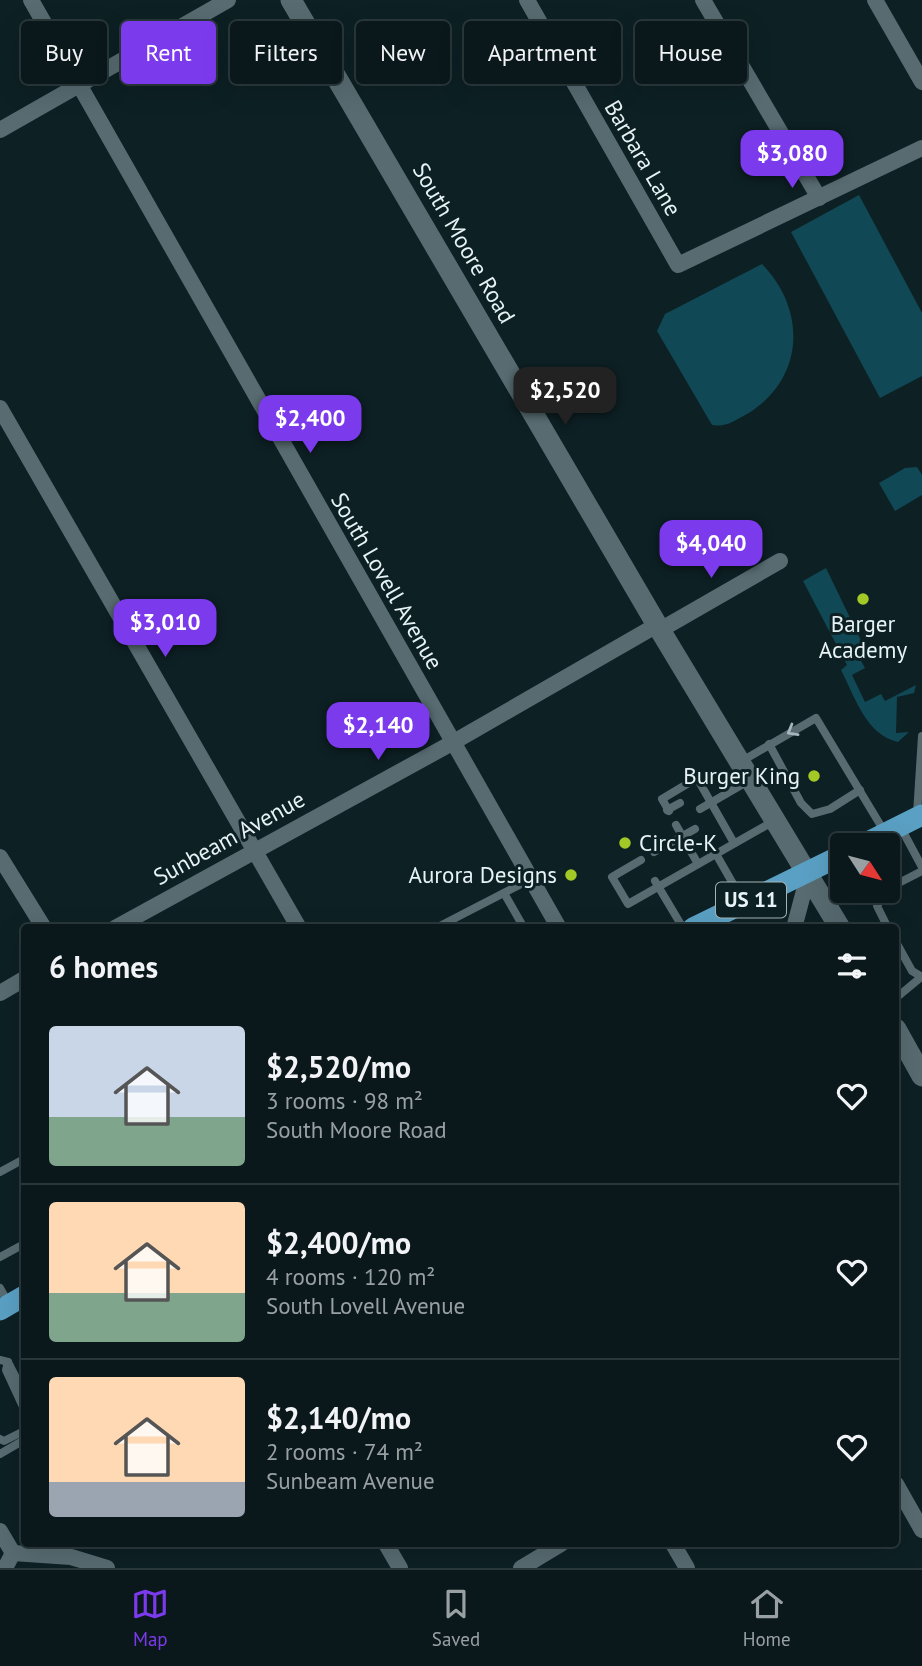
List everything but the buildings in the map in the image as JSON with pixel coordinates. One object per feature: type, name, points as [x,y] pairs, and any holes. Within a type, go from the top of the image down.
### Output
[{"type":"main road","name":"South Moore Road","points":[[291,0],[659,627],[809,872],[838,924]]},
{"type":"main road","points":[[886,833],[906,823]]},
{"type":"main road","name":"US 11","points":[[704,924],[830,861]]},
{"type":"main road","points":[[899,1034],[922,1076]]},
{"type":"street","name":"South Lovell Avenue","points":[[31,0],[557,924]]},
{"type":"street","points":[[0,130],[228,0]]},
{"type":"street","name":"Barbara Lane","points":[[527,0],[678,265],[819,198]]},
{"type":"street","points":[[703,0],[819,198],[922,148]]},
{"type":"street","points":[[875,0],[922,82]]},
{"type":"street","points":[[0,408],[297,924]]},
{"type":"street","name":"Sunbeam Avenue","points":[[122,924],[780,561]]},
{"type":"street","points":[[0,857],[42,924]]},
{"type":"street","points":[[795,924],[809,872]]},
{"type":"street","points":[[0,993],[21,981]]},
{"type":"street","points":[[899,1489],[922,1530]]},
{"type":"street","points":[[0,1531],[9,1561],[71,1557],[107,1568]]},
{"type":"street","points":[[388,1547],[400,1568]]},
{"type":"street","points":[[521,1568],[556,1547]]},
{"type":"street","points":[[675,1547],[687,1568]]},
{"type":"lane","points":[[700,808],[711,803],[747,770],[769,744],[816,718],[860,790],[906,823]]},
{"type":"lane","points":[[900,882],[922,869],[906,823],[922,736]]},
{"type":"lane","points":[[769,744],[801,803],[813,814],[830,809],[860,790]]},
{"type":"lane","points":[[680,803],[668,811],[662,799],[697,778],[734,843]]},
{"type":"lane","points":[[693,795],[704,790]]},
{"type":"lane","points":[[708,822],[718,816]]},
{"type":"lane","points":[[641,860],[612,877],[628,904],[657,883],[698,864],[777,819]]},
{"type":"lane","points":[[676,825],[698,864]]},
{"type":"lane","points":[[666,859],[657,851],[695,829]]},
{"type":"lane","points":[[716,854],[744,903]]},
{"type":"lane","points":[[627,868],[632,877]]},
{"type":"lane","points":[[444,924],[531,878]]},
{"type":"lane","points":[[657,883],[681,924]]},
{"type":"lane","points":[[504,893],[522,924]]},
{"type":"lane","points":[[879,903],[877,906],[886,924]]},
{"type":"lane","points":[[899,947],[912,971],[921,977],[899,995]]},
{"type":"lane","points":[[0,1172],[21,1161]]},
{"type":"lane","points":[[0,1257],[21,1246]]},
{"type":"lane","points":[[4,1361],[21,1388]]},
{"type":"lane","points":[[4,1361],[21,1402]]},
{"type":"lane","points":[[0,1438],[4,1441],[21,1432]]},
{"type":"lane","points":[[0,1454],[21,1442]]},
{"type":"shaded area","points":[[859,195],[922,313],[922,376],[880,398],[791,232]]},
{"type":"shaded area","points":[[762,264],[777,282],[787,302],[793,343],[789,363],[780,382],[766,399],[734,421],[712,425],[657,331],[665,314]]},
{"type":"shaded area","points":[[917,467],[922,475],[922,495],[895,511],[879,483],[905,468]]},
{"type":"shaded area","points":[[826,568],[868,655],[860,659],[865,668],[852,675],[865,702],[881,694],[885,701],[916,685],[914,693],[897,697],[896,733],[909,732],[898,742],[878,732],[863,714],[841,670],[847,665],[803,581]]},
{"type":"place","name":"Barger Academy","points":[[863,599]]},
{"type":"place","name":"Burger King","points":[[814,776]]},
{"type":"place","name":"Circle-K","points":[[625,843]]},
{"type":"place","name":"Aurora Designs","points":[[571,875]]}]
